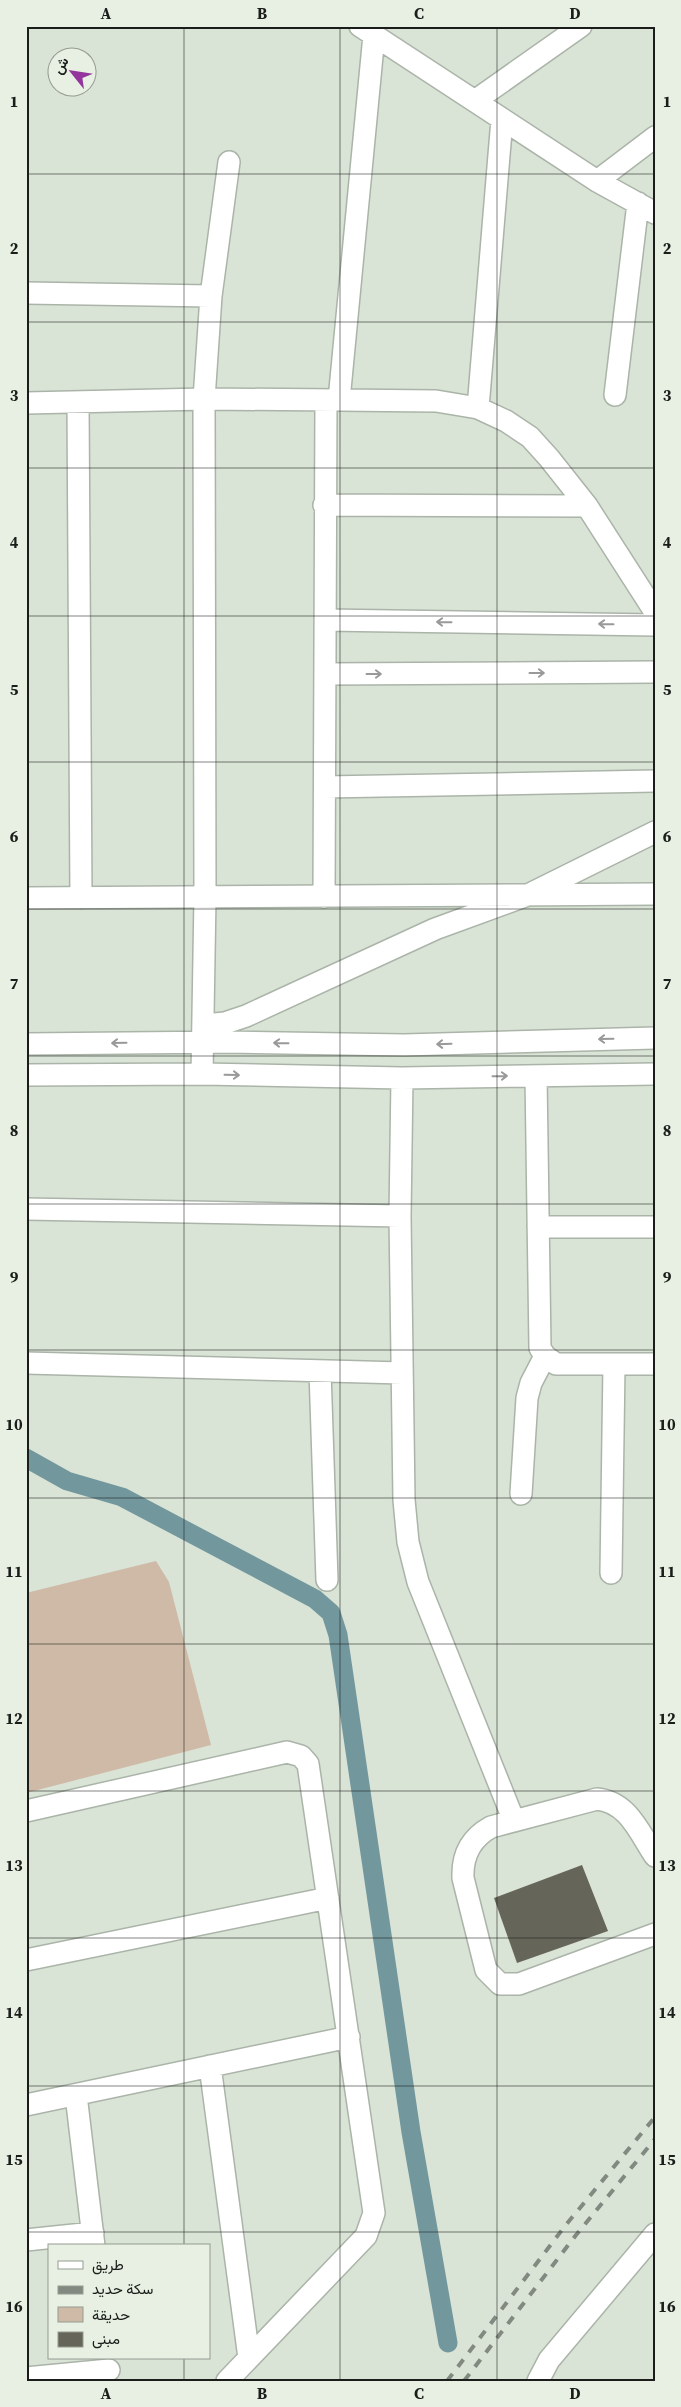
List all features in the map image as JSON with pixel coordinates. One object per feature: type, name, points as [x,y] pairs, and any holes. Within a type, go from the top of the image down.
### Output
[{"type":"street","points":[[476,100],[581,26]]},
{"type":"street","points":[[324,897],[326,620],[324,505],[332,400],[367,31],[597,180],[647,208],[615,395]]},
{"type":"street","points":[[478,408],[502,119]]},
{"type":"street","points":[[597,180],[655,137]]},
{"type":"street","points":[[202,1074],[205,897],[204,399],[211,296],[229,162]]},
{"type":"street","points":[[26,293],[211,296]]},
{"type":"street","points":[[26,403],[204,399],[436,401],[478,408],[506,421],[530,437],[549,458],[586,506],[655,612]]},
{"type":"street","points":[[78,402],[82,898]]},
{"type":"street","points":[[324,505],[586,506]]},
{"type":"street","points":[[326,620],[655,625]]},
{"type":"street","points":[[326,674],[655,672]]},
{"type":"street","points":[[325,786],[655,781]]},
{"type":"street","points":[[203,1034],[435,929],[528,894],[655,832]]},
{"type":"street","points":[[26,898],[655,894]]},
{"type":"street","points":[[26,1044],[203,1034],[404,1045],[655,1038]]},
{"type":"street","points":[[26,1075],[202,1074],[402,1078],[655,1074]]},
{"type":"street","points":[[536,1076],[540,1348],[545,1356],[556,1364],[655,1364]]},
{"type":"street","points":[[402,1078],[400,1216],[402,1373],[404,1500],[408,1542],[418,1582],[514,1821]]},
{"type":"street","points":[[26,1209],[400,1216]]},
{"type":"street","points":[[538,1228],[655,1228]]},
{"type":"street","points":[[521,1494],[527,1398],[530,1383],[545,1356]]},
{"type":"street","points":[[26,1362],[402,1373]]},
{"type":"street","points":[[611,1573],[614,1365]]},
{"type":"street","points":[[320,1371],[328,1580]]},
{"type":"street","points":[[26,1810],[287,1752],[295,1753],[308,1764],[374,2204],[373,2221],[366,2236],[227,2381]]},
{"type":"street","points":[[655,1856],[626,1812],[614,1802],[588,1800],[482,1832],[468,1848],[462,1867],[463,1878],[486,1970],[494,1980],[506,1985],[519,1984],[655,1934]]},
{"type":"street","points":[[26,1960],[328,1898]]},
{"type":"street","points":[[26,2105],[349,2037]]},
{"type":"street","points":[[210,2066],[249,2358]]},
{"type":"street","points":[[26,2240],[93,2240],[76,2094]]},
{"type":"street","points":[[538,2381],[549,2360],[652,2244]]},
{"type":"street","points":[[26,2378],[109,2370]]},
{"type":"green space","points":[[156,1561],[169,1582],[211,1745],[26,1793],[26,1593]]},
{"type":"building","points":[[582,1865],[608,1931],[517,1963],[494,1898]]},
{"type":"waterway","points":[[26,1458],[67,1481],[122,1497],[315,1599],[331,1613],[338,1635],[411,2132],[448,2343]]},
{"type":"railway","points":[[447,2381],[565,2226],[655,2117]]},
{"type":"railway","points":[[464,2381],[576,2235],[655,2139]]}]
